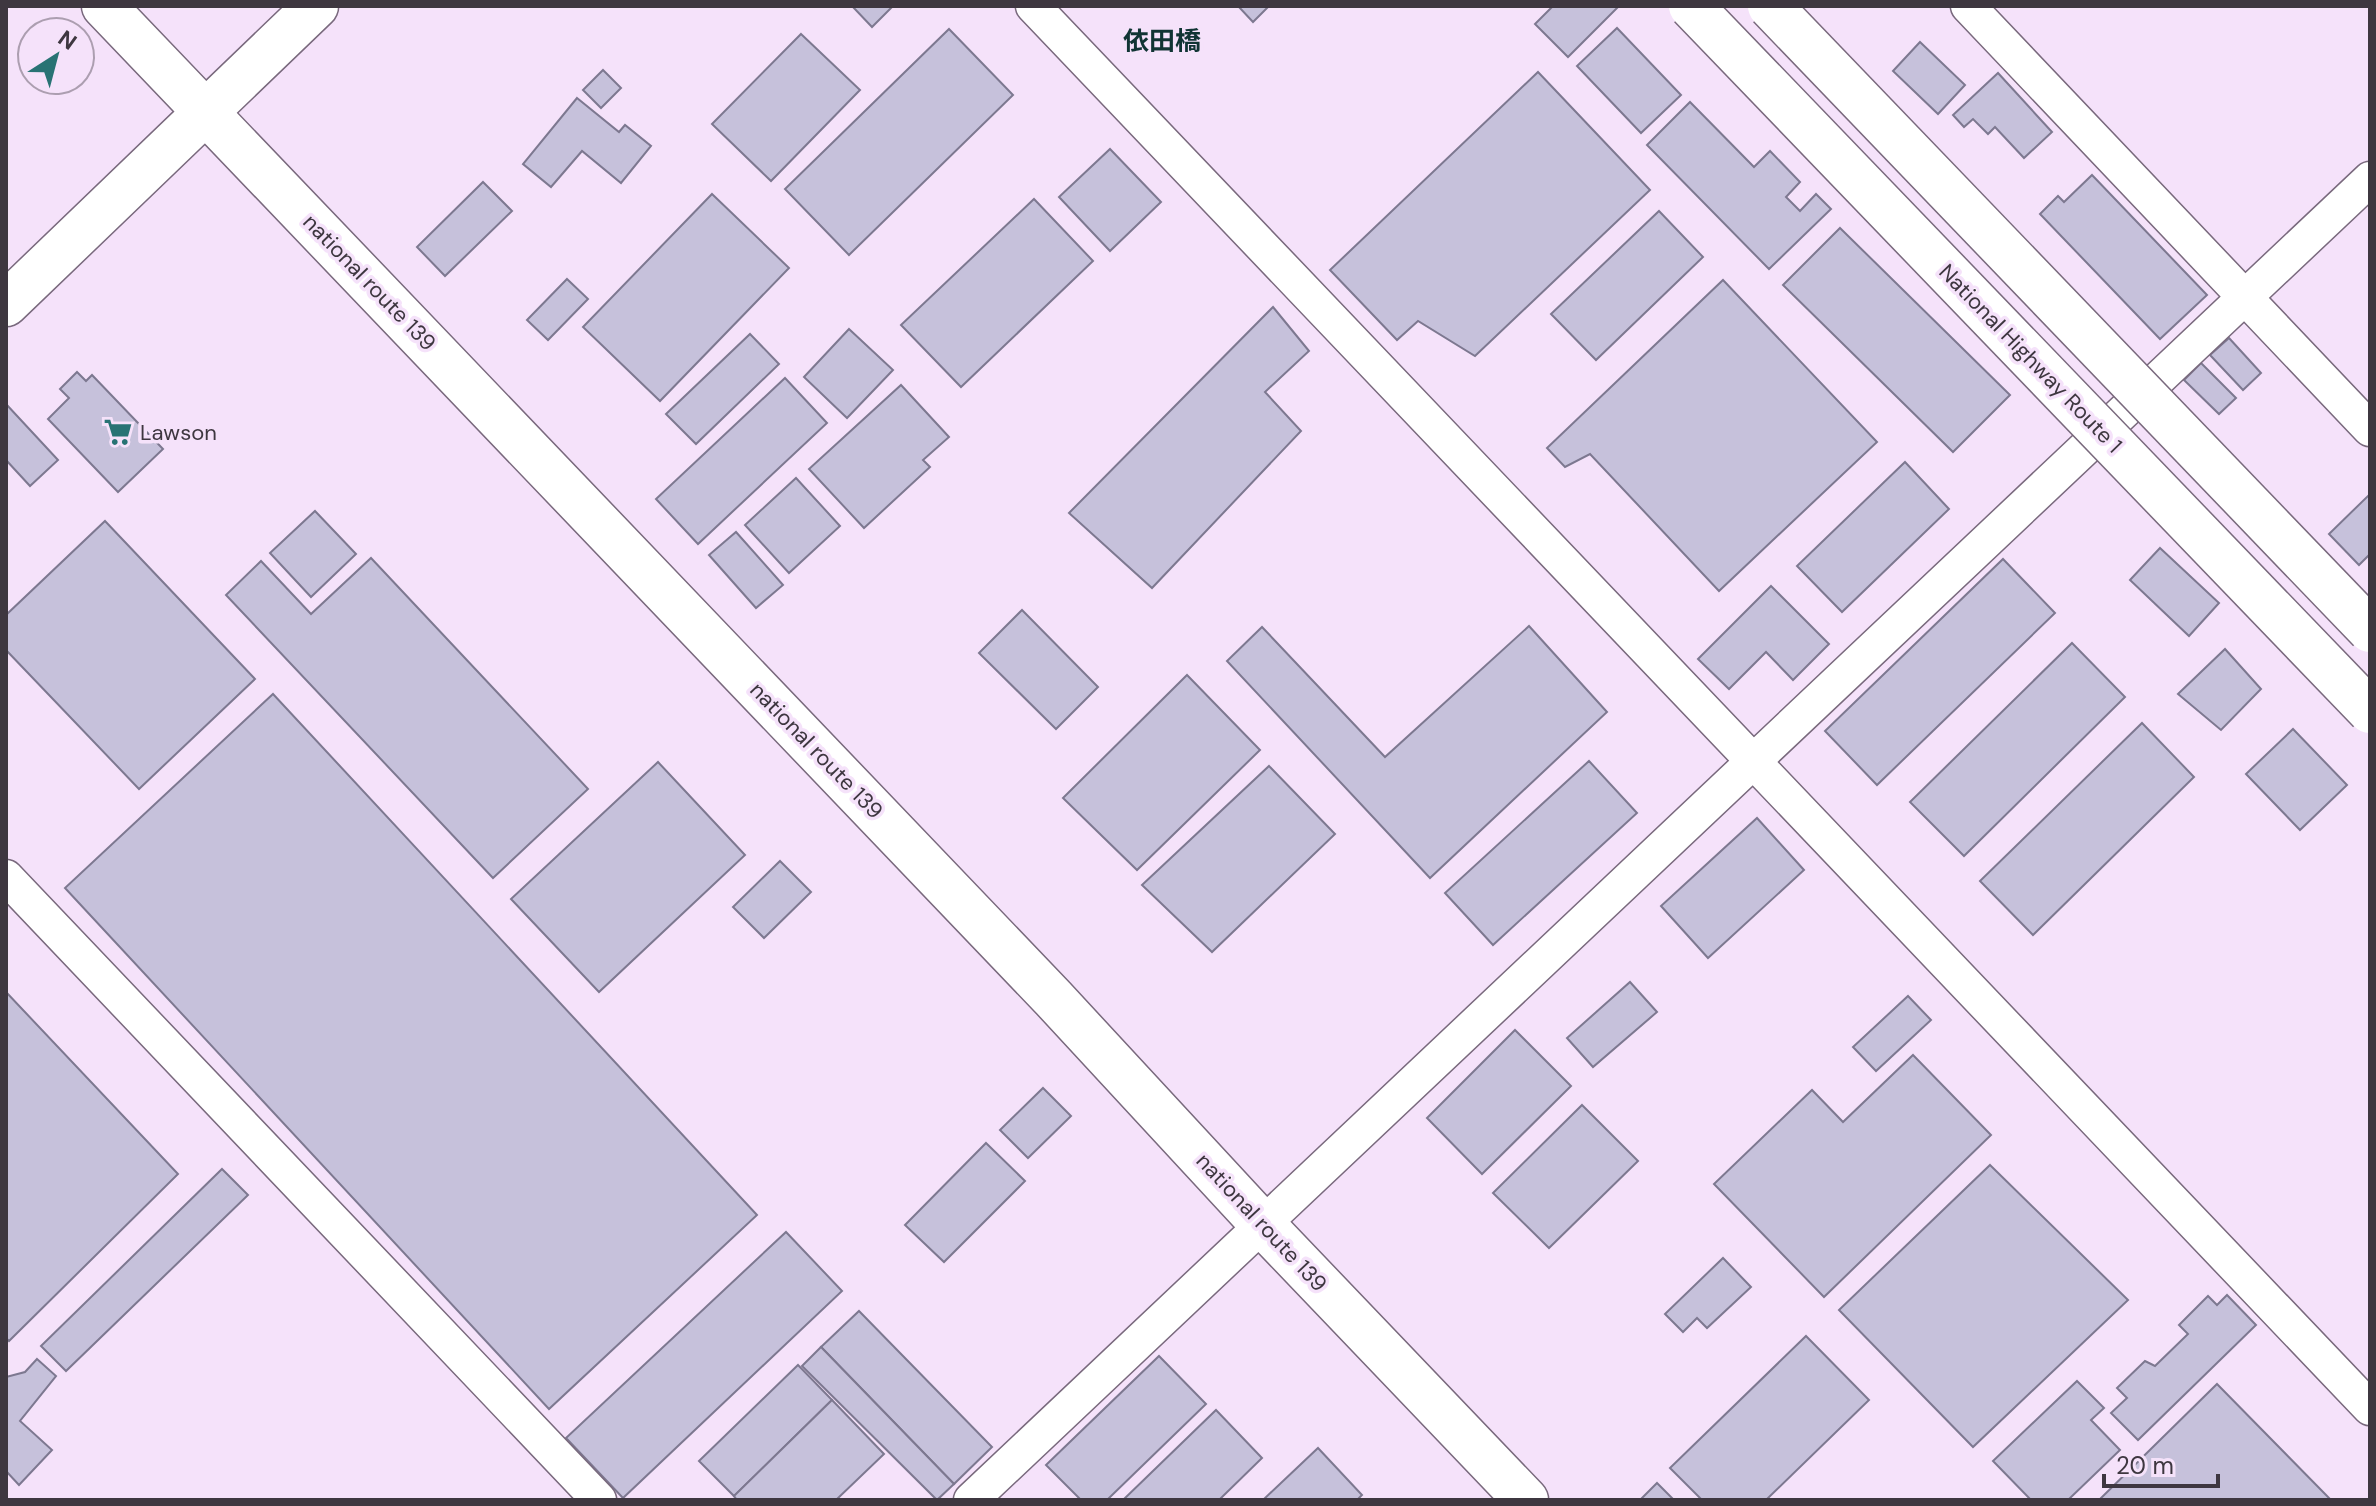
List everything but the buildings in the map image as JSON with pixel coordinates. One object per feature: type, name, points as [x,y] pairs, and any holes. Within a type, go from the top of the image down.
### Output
[{"type":"main road","name":"national route 139","points":[[104,6],[205,114],[446,360],[1526,1500]]},
{"type":"main road","points":[[6,304],[316,6]]},
{"type":"main road","name":"National Highway Route 1","points":[[1691,6],[2370,711]]},
{"type":"main road","points":[[1770,6],[2370,630]]},
{"type":"street","points":[[1033,6],[2370,1408]]},
{"type":"street","points":[[1968,6],[2370,429]]},
{"type":"street","points":[[971,1500],[2370,179]]},
{"type":"street","points":[[6,877],[599,1500]]},
{"type":"place","name":"Lawson","points":[[118,432]]},
{"type":"district","name":"依田橋","points":[[1162,41]]}]
